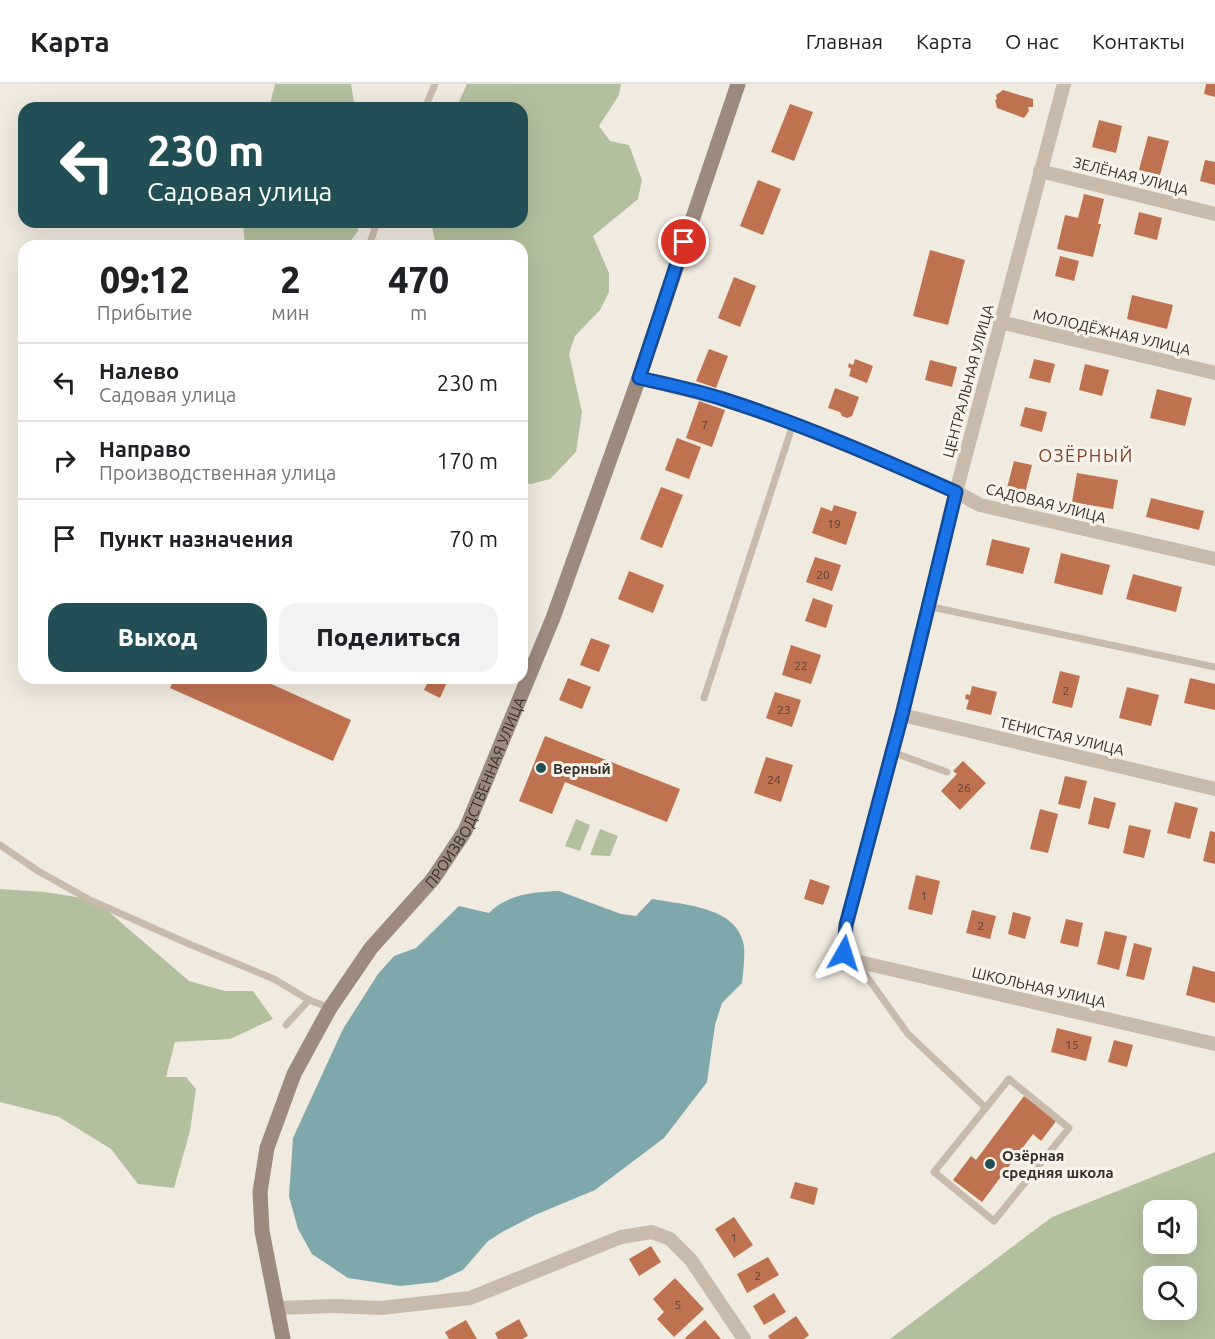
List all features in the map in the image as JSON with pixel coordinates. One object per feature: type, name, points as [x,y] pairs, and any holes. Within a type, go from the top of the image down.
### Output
[{"type":"street","name":"ПРОИЗВОДСТВЕННАЯ УЛИЦА","points":[[528,677],[552,618],[639,378],[738,84]]},
{"type":"street","name":"ЦЕНТРАЛЬНАЯ УЛИЦА","points":[[855,961],[844,953],[846,925],[902,715],[927,606],[1000,322],[1064,84]]},
{"type":"street","name":"ЗЕЛЁНАЯ УЛИЦА","points":[[1040,171],[1215,214]]},
{"type":"street","name":"МОЛОДЁЖНАЯ УЛИЦА","points":[[1000,322],[1215,373]]},
{"type":"street","name":"САДОВАЯ УЛИЦА","points":[[639,378],[722,399],[793,424],[890,462],[980,505],[1215,559]]},
{"type":"street","name":"ПРОИЗВОДСТВЕННАЯ УЛИЦА","points":[[283,1339],[262,1231],[260,1192],[267,1148],[294,1074],[330,1008],[371,948],[445,863],[465,831],[525,684]]},
{"type":"street","name":"ТЕНИСТАЯ УЛИЦА","points":[[902,715],[1215,789]]},
{"type":"street","name":"ШКОЛЬНАЯ УЛИЦА","points":[[855,961],[1215,1044]]},
{"type":"street","points":[[277,1308],[334,1306],[381,1308],[470,1298],[621,1237],[652,1232],[670,1239],[691,1260],[744,1339]]},
{"type":"lane","points":[[427,102],[435,84]]},
{"type":"lane","points":[[704,698],[793,424]]},
{"type":"lane","points":[[927,606],[1215,668]]},
{"type":"lane","points":[[892,752],[947,772]]},
{"type":"lane","points":[[0,845],[38,872],[90,900],[274,979],[309,1000],[330,1008]]},
{"type":"lane","points":[[855,961],[908,1034],[986,1108]]},
{"type":"lane","points":[[286,1025],[309,1000]]},
{"type":"lane","points":[[1009,1079],[1070,1128],[994,1221],[934,1172],[986,1108],[1009,1079]]},
{"type":"green space","points":[[275,84],[351,84],[354,102],[270,102]]},
{"type":"green space","points":[[467,84],[621,84],[619,95],[599,126],[610,141],[629,145],[642,180],[638,199],[593,236],[609,273],[609,292],[600,310],[575,336],[569,354],[582,412],[576,452],[550,479],[531,484],[528,484],[528,240],[435,240],[432,228],[528,228],[528,102],[459,102]]},
{"type":"green space","points":[[244,228],[358,228],[351,240],[244,240]]},
{"type":"green space","points":[[576,819],[590,825],[580,851],[565,846]]},
{"type":"green space","points":[[600,829],[618,836],[610,856],[590,855]]},
{"type":"green space","points":[[0,889],[45,892],[95,900],[189,981],[225,991],[253,991],[273,1019],[230,1039],[175,1042],[166,1077],[186,1077],[196,1089],[190,1131],[174,1188],[138,1184],[111,1149],[59,1117],[0,1102]]},
{"type":"green space","points":[[1215,1152],[1215,1339],[890,1339],[1052,1217]]},
{"type":"water","points":[[559,891],[621,914],[636,916],[652,899],[693,906],[720,915],[740,933],[744,946],[742,983],[722,1003],[715,1025],[707,1082],[664,1138],[595,1190],[535,1215],[488,1241],[463,1270],[437,1282],[400,1286],[348,1278],[312,1254],[298,1229],[289,1196],[293,1138],[343,1029],[378,974],[394,956],[416,948],[459,906],[489,913],[512,898],[531,893]]},
{"type":"building","points":[[1206,84],[1215,84],[1215,97],[1204,94]]},
{"type":"building","points":[[1003,90],[1033,99],[1033,107],[1028,107],[1029,111],[1024,118],[997,108],[996,95]]},
{"type":"building","points":[[790,104],[813,112],[794,161],[771,152]]},
{"type":"building","points":[[1099,120],[1122,126],[1116,153],[1092,147]]},
{"type":"building","points":[[1148,136],[1169,141],[1160,175],[1139,170]]},
{"type":"building","points":[[1205,160],[1215,162],[1215,185],[1200,181]]},
{"type":"building","points":[[758,180],[781,189],[763,235],[740,226]]},
{"type":"building","points":[[1084,194],[1104,199],[1093,257],[1057,249],[1065,215],[1078,218]]},
{"type":"building","points":[[1139,212],[1162,218],[1157,240],[1134,234]]},
{"type":"building","points":[[930,250],[965,260],[948,325],[913,316]]},
{"type":"building","points":[[1060,256],[1079,261],[1074,281],[1055,276]]},
{"type":"building","points":[[734,277],[756,286],[740,327],[718,318]]},
{"type":"building","points":[[1132,295],[1173,305],[1167,329],[1127,319]]},
{"type":"building","points":[[709,349],[728,356],[716,388],[696,381]]},
{"type":"building","points":[[855,359],[873,366],[867,383],[849,376],[851,369],[848,367],[849,363],[853,365]]},
{"type":"building","points":[[1034,359],[1055,364],[1050,383],[1029,378]]},
{"type":"building","points":[[930,360],[957,367],[952,387],[925,380]]},
{"type":"building","points":[[1085,364],[1109,370],[1102,396],[1079,390]]},
{"type":"building","points":[[835,388],[859,397],[852,416],[847,418],[840,412],[828,408]]},
{"type":"building","points":[[1157,389],[1192,398],[1185,426],[1150,418]]},
{"type":"building","points":[[699,401],[725,410],[712,447],[686,438]]},
{"type":"building","points":[[1025,407],[1047,412],[1042,432],[1020,426]]},
{"type":"building","points":[[677,438],[701,447],[689,479],[665,470]]},
{"type":"building","points":[[1014,461],[1032,465],[1025,493],[1007,488]]},
{"type":"building","points":[[1077,473],[1118,480],[1113,509],[1072,502]]},
{"type":"building","points":[[661,487],[683,495],[662,548],[640,539]]},
{"type":"building","points":[[1151,498],[1204,511],[1199,530],[1146,517]]},
{"type":"building","points":[[834,505],[857,512],[846,545],[812,533],[821,507],[832,511]]},
{"type":"building","points":[[992,539],[1030,548],[1023,574],[986,565]]},
{"type":"building","points":[[1061,553],[1110,565],[1102,595],[1054,583]]},
{"type":"building","points":[[815,557],[841,565],[832,591],[806,582]]},
{"type":"building","points":[[629,571],[664,585],[653,613],[618,599]]},
{"type":"building","points":[[1133,574],[1182,587],[1176,612],[1126,599]]},
{"type":"building","points":[[813,598],[833,605],[826,628],[805,621]]},
{"type":"building","points":[[591,638],[610,645],[599,672],[580,665]]},
{"type":"building","points":[[791,645],[821,655],[811,684],[782,675]]},
{"type":"building","points":[[1060,671],[1080,676],[1072,708],[1052,703]]},
{"type":"building","points":[[568,678],[591,687],[582,709],[559,700]]},
{"type":"building","points":[[1190,678],[1215,684],[1215,710],[1184,703]]},
{"type":"building","points":[[172,684],[271,684],[351,720],[333,761],[170,688]]},
{"type":"building","points":[[427,684],[446,684],[440,698],[424,690]]},
{"type":"building","points":[[972,686],[997,692],[991,715],[966,709],[969,700],[965,699],[966,694],[970,695]]},
{"type":"building","points":[[1127,687],[1159,695],[1151,726],[1119,718]]},
{"type":"building","points":[[775,692],[801,700],[792,727],[766,718]]},
{"type":"building","points":[[545,736],[680,789],[667,822],[565,782],[552,814],[519,801]]},
{"type":"building","points":[[766,757],[793,765],[781,802],[754,793]]},
{"type":"building","points":[[963,761],[986,783],[960,810],[941,791],[957,774],[953,771]]},
{"type":"building","points":[[1065,776],[1087,781],[1080,809],[1058,804]]},
{"type":"building","points":[[1094,797],[1116,803],[1109,829],[1088,824]]},
{"type":"building","points":[[1175,802],[1198,808],[1190,839],[1167,833]]},
{"type":"building","points":[[1040,809],[1058,814],[1048,853],[1030,849]]},
{"type":"building","points":[[1129,825],[1151,830],[1144,858],[1123,853]]},
{"type":"building","points":[[1210,831],[1215,832],[1215,864],[1203,861]]},
{"type":"building","points":[[916,875],[940,881],[932,915],[908,909]]},
{"type":"building","points":[[810,879],[830,886],[823,905],[804,899]]},
{"type":"building","points":[[972,910],[996,916],[990,939],[966,933]]},
{"type":"building","points":[[1013,912],[1031,917],[1025,939],[1008,934]]},
{"type":"building","points":[[1066,919],[1083,923],[1078,947],[1060,943]]},
{"type":"building","points":[[1105,931],[1127,936],[1119,970],[1097,964]]},
{"type":"building","points":[[1134,943],[1152,948],[1144,980],[1126,976]]},
{"type":"building","points":[[1193,966],[1215,972],[1215,1003],[1186,995]]},
{"type":"building","points":[[1057,1028],[1092,1037],[1086,1061],[1051,1052]]},
{"type":"building","points":[[1114,1040],[1133,1045],[1127,1067],[1108,1062]]},
{"type":"building","points":[[1024,1096],[1057,1120],[1041,1141],[1033,1134],[982,1202],[953,1180],[971,1156],[976,1160]]},
{"type":"building","points":[[795,1182],[818,1188],[814,1205],[790,1198]]},
{"type":"building","points":[[734,1217],[753,1245],[734,1258],[715,1229]]},
{"type":"building","points":[[651,1246],[661,1262],[639,1276],[629,1259]]},
{"type":"building","points":[[768,1257],[779,1275],[747,1293],[737,1274]]},
{"type":"building","points":[[675,1278],[704,1309],[674,1337],[657,1319],[664,1312],[653,1299]]},
{"type":"building","points":[[774,1293],[786,1312],[764,1325],[753,1306]]},
{"type":"building","points":[[796,1316],[809,1335],[804,1339],[770,1339],[768,1336]]},
{"type":"building","points":[[519,1319],[528,1336],[522,1339],[498,1339],[495,1333]]},
{"type":"building","points":[[466,1320],[477,1339],[449,1339],[445,1332]]},
{"type":"building","points":[[705,1320],[721,1339],[685,1338]]},
{"type":"place","name":"Верный","points":[[541,768]]},
{"type":"place","name":"Озёрная средняя школа","points":[[990,1164]]},
{"type":"district","name":"ОЗЁРНЫЙ","points":[[1086,455]]},
{"type":"route","points":[[684,242],[639,378],[688,389],[783,420],[890,462],[956,492],[902,715],[846,925],[844,953]]}]
